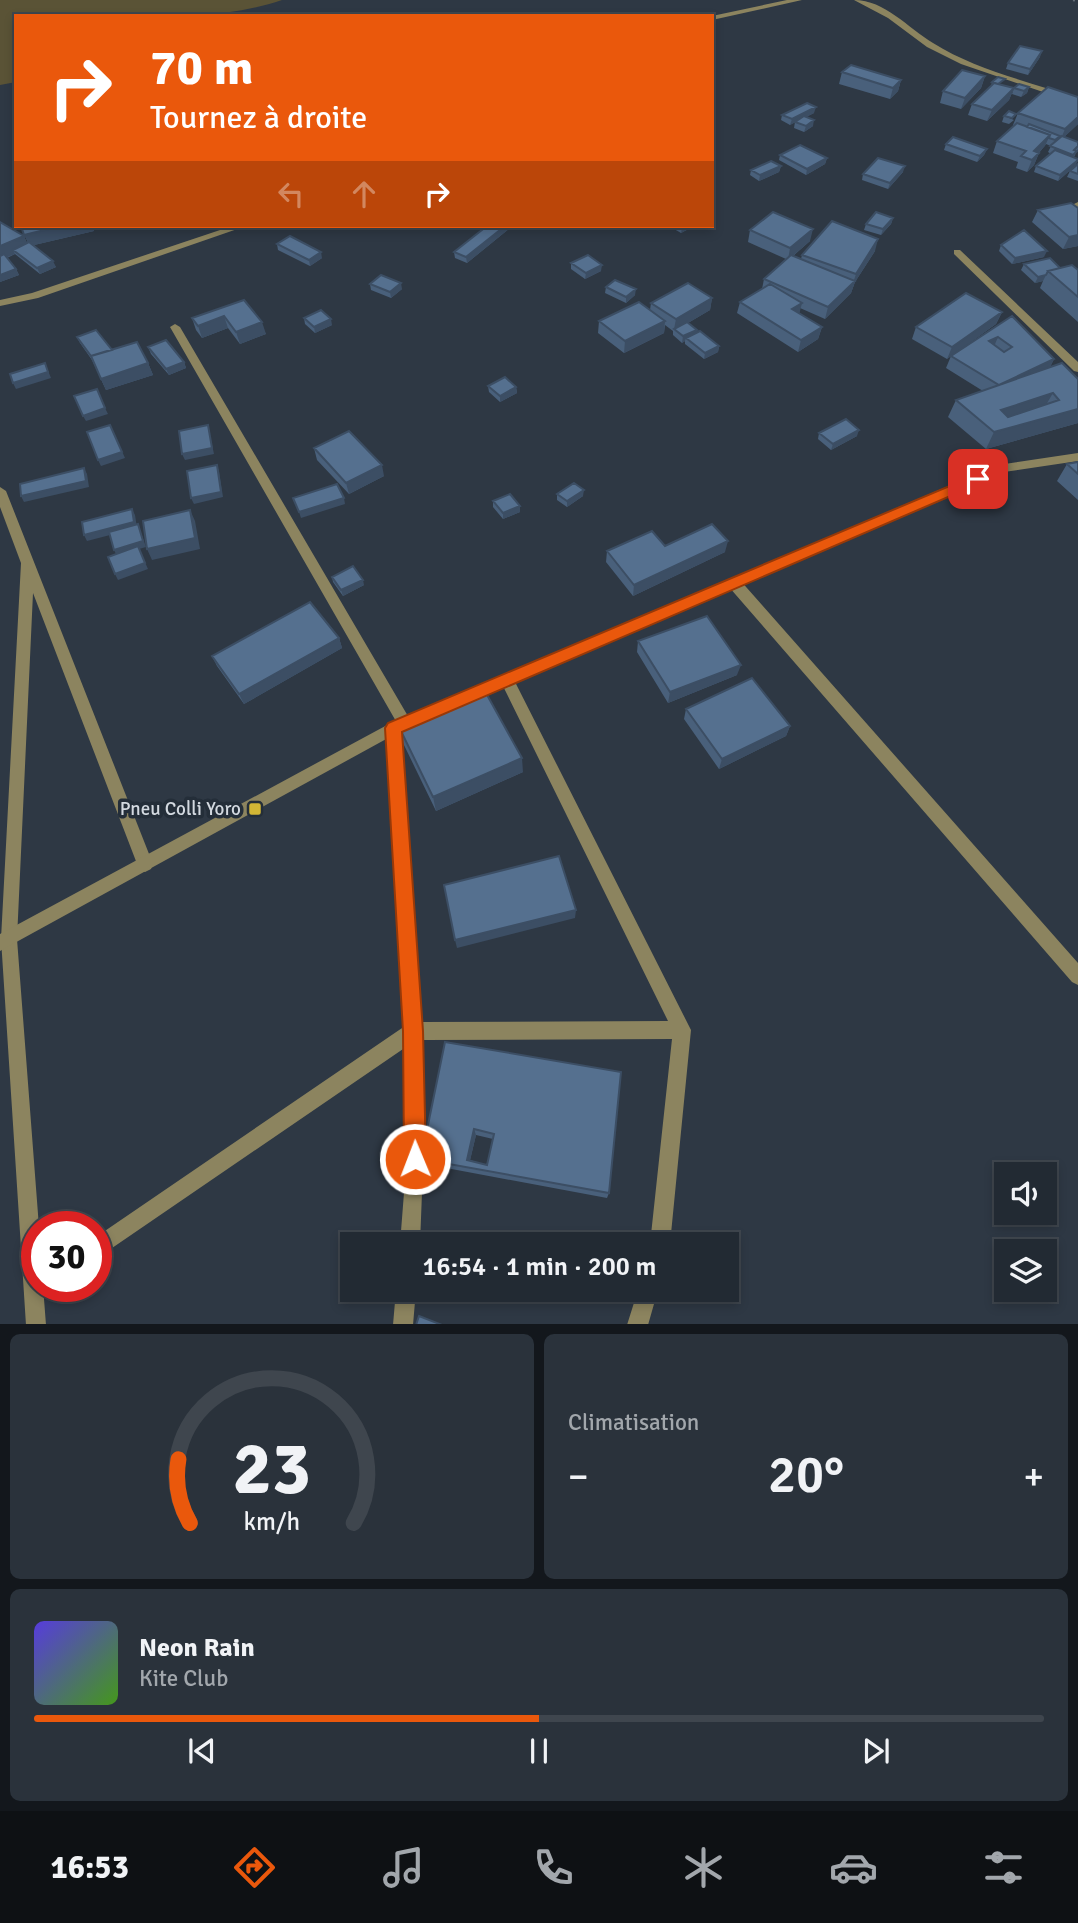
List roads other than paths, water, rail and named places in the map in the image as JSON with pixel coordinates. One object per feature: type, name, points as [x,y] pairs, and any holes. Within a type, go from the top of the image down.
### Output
[{"type":"street","points":[[714,18],[798,0]]},
{"type":"street","points":[[858,0],[891,16],[930,44],[964,62],[1078,101]]},
{"type":"street","points":[[0,303],[34,296],[235,228]]},
{"type":"street","points":[[957,252],[1078,368]]},
{"type":"street","points":[[175,327],[399,725],[413,1031],[415,1185],[411,1232]]},
{"type":"street","points":[[5,941],[399,725],[1002,468],[1078,457]]},
{"type":"street","points":[[0,491],[145,864]]},
{"type":"street","points":[[28,563],[5,941],[30,1211]]},
{"type":"street","points":[[734,583],[1078,976]]},
{"type":"street","points":[[508,680],[682,1030],[661,1232]]},
{"type":"street","points":[[112,1238],[413,1031],[682,1030]]},
{"type":"street","points":[[36,1324],[37,1302]]},
{"type":"street","points":[[403,1324],[405,1302]]},
{"type":"street","points":[[637,1324],[644,1302]]},
{"type":"place","name":"Pneu Colli Yoro","points":[[255,809]]}]
